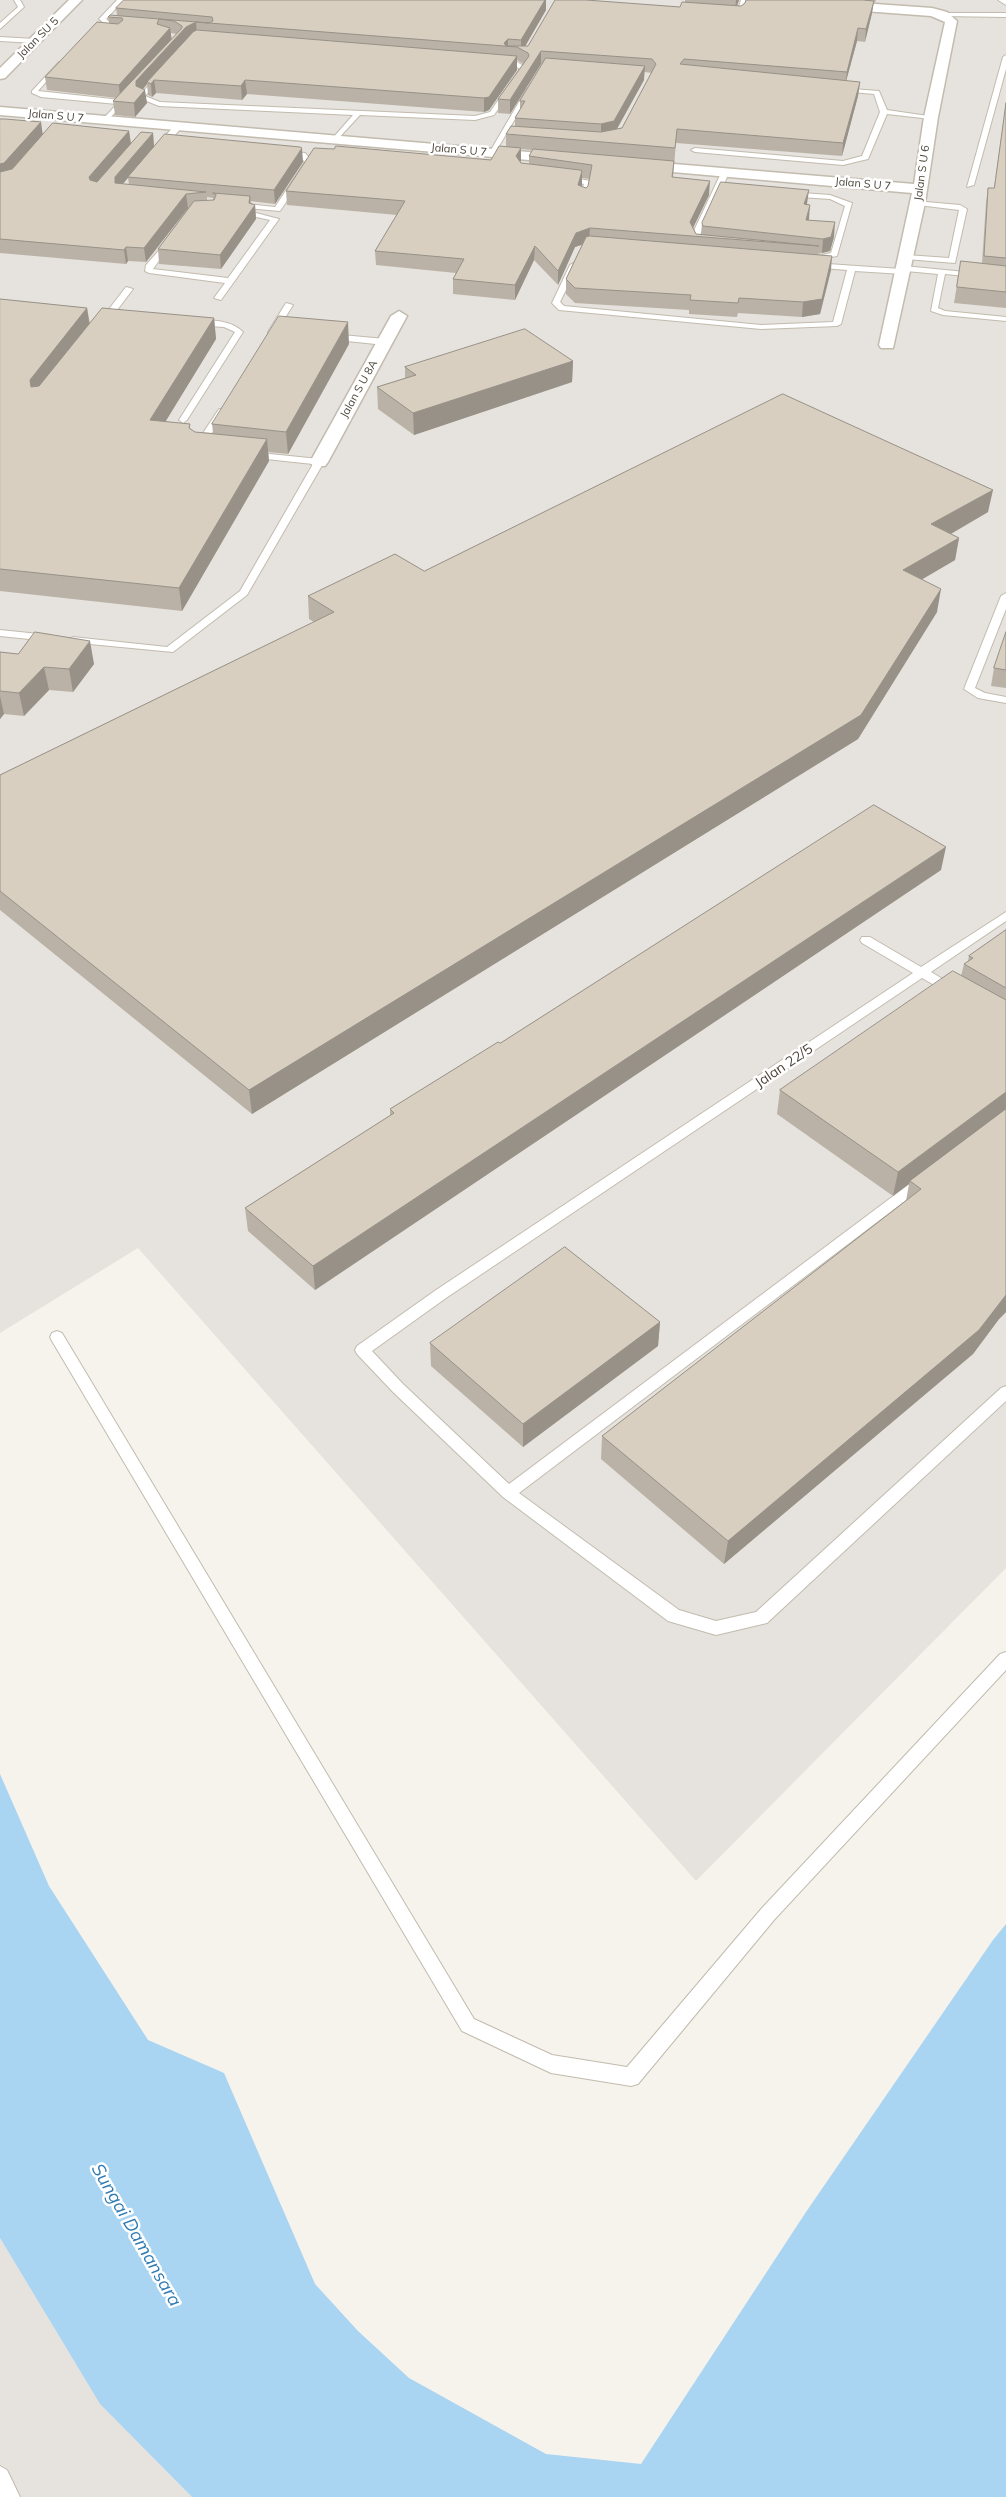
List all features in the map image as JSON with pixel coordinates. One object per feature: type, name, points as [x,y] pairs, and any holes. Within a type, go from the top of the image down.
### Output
[{"type":"street","name":"Jalan SU 5","points":[[0,75],[76,0]]},
{"type":"street","points":[[770,0],[821,2],[938,13]]},
{"type":"street","name":"Jalan S U 6","points":[[888,345],[919,196],[931,117],[951,21],[938,13]]},
{"type":"street","name":"Jalan S U 7","points":[[0,111],[491,153],[528,160],[579,160]]},
{"type":"street","name":"Jalan S U 7","points":[[628,164],[725,172],[919,196]]},
{"type":"street","name":"Jalan S U 8A","points":[[319,462],[399,316]]},
{"type":"lane","points":[[0,27],[21,7],[17,0]]},
{"type":"lane","points":[[121,0],[102,19],[108,24],[138,26]]},
{"type":"lane","points":[[720,14],[739,15],[744,0]]},
{"type":"lane","points":[[1001,0],[1006,3]]},
{"type":"lane","points":[[938,13],[1006,15]]},
{"type":"lane","points":[[197,31],[524,57]]},
{"type":"lane","points":[[102,32],[122,33]]},
{"type":"lane","points":[[0,39],[35,41]]},
{"type":"lane","points":[[197,39],[517,64],[524,68],[492,114],[474,118],[357,114],[159,104],[141,97],[191,42],[197,39]]},
{"type":"lane","points":[[67,57],[34,92],[41,95],[122,102]]},
{"type":"lane","points":[[970,185],[1006,57]]},
{"type":"lane","points":[[491,153],[536,79]]},
{"type":"lane","points":[[106,120],[135,88]]},
{"type":"lane","points":[[695,150],[843,163],[865,157],[884,112],[877,92],[828,88]]},
{"type":"lane","points":[[884,112],[931,117]]},
{"type":"lane","points":[[336,140],[357,114]]},
{"type":"lane","points":[[152,157],[179,126]]},
{"type":"lane","points":[[502,134],[512,135]]},
{"type":"lane","points":[[164,142],[173,143]]},
{"type":"lane","points":[[228,204],[277,208],[309,162],[302,154],[272,152]]},
{"type":"lane","points":[[718,246],[698,244],[695,238],[725,172]]},
{"type":"lane","points":[[558,177],[575,178],[588,183],[583,198]]},
{"type":"lane","points":[[719,187],[728,188]]},
{"type":"lane","points":[[778,192],[837,198],[849,205],[834,254],[804,259],[852,268],[904,266],[952,261],[963,210],[960,207],[919,196]]},
{"type":"lane","points":[[218,298],[274,219],[234,212]]},
{"type":"lane","points":[[176,232],[149,267],[149,271],[230,281]]},
{"type":"lane","points":[[578,256],[556,303],[562,308],[761,327],[837,324],[852,268]]},
{"type":"lane","points":[[904,266],[942,272],[1006,278]]},
{"type":"lane","points":[[942,272],[934,308],[943,313],[1006,319]]},
{"type":"lane","points":[[96,332],[130,289]]},
{"type":"lane","points":[[267,340],[277,332],[289,305]]},
{"type":"lane","points":[[108,318],[117,318]]},
{"type":"lane","points":[[183,420],[239,332],[235,328],[223,325],[184,323]]},
{"type":"lane","points":[[320,336],[385,342]]},
{"type":"lane","points":[[207,450],[198,449],[230,399]]},
{"type":"lane","points":[[0,633],[169,650],[244,593],[319,462],[244,454]]},
{"type":"lane","points":[[1006,596],[969,689],[982,696],[1006,700]]},
{"type":"lane","name":"Jalan 22/5","points":[[508,1493],[398,1388],[362,1350],[441,1294],[1006,916]]},
{"type":"lane","points":[[866,940],[924,972],[965,998]]},
{"type":"lane","points":[[935,1172],[508,1493],[674,1616],[716,1628],[761,1618],[1006,1392]]},
{"type":"lane","points":[[56,1337],[468,2025],[551,2064],[632,2077],[768,1914],[1006,1659]]},
{"type":"lane","points":[[0,2477],[9,2497]]},
{"type":"shaded area","points":[[0,0],[1006,0],[1006,1568],[696,1881],[138,1248],[0,1333]]},
{"type":"shaded area","points":[[0,2238],[100,2404],[192,2497],[0,2497]]},
{"type":"water","name":"Sungai Damansara","points":[[0,1774],[49,1886],[148,2040],[224,2073],[315,2284],[358,2331],[409,2378],[546,2454],[641,2464],[806,2212],[993,1940],[1006,1924],[1006,2497],[192,2497],[100,2404],[0,2238]]},
{"type":"building","points":[[124,0],[545,0],[521,40],[508,39],[504,43],[506,46],[528,46],[555,0],[586,0],[680,7],[682,2],[741,6],[746,0],[874,1],[866,29],[858,28],[847,72],[684,59],[680,64],[860,82],[843,143],[677,129],[675,148],[506,134],[511,126],[601,132],[622,128],[656,64],[652,59],[541,51],[510,100],[498,99],[529,56],[528,53],[517,47],[196,22],[186,27],[136,81],[136,86],[145,90],[134,103],[113,101],[182,28],[182,26],[174,21],[159,19],[157,24],[170,28],[119,85],[45,77],[97,22],[118,24],[123,20],[122,18],[108,17],[110,15],[209,23],[213,21],[212,17],[116,8]]},
{"type":"building","points":[[197,30],[517,56],[489,97],[484,98],[245,80],[241,86],[154,80],[151,84],[147,82]]},
{"type":"building","points":[[546,58],[645,66],[614,121],[601,124],[515,118],[525,101],[520,101]]},
{"type":"building","points":[[1006,103],[1006,258],[984,256],[988,188],[994,188]]},
{"type":"building","points":[[0,119],[41,122],[4,163],[0,164]]},
{"type":"building","points":[[53,123],[129,131],[89,177],[90,180],[97,182],[141,132],[153,133],[115,177],[115,183],[206,192],[186,194],[144,248],[126,247],[124,250],[0,239],[0,172],[12,169]]},
{"type":"building","points":[[165,134],[302,148],[274,190],[128,177]]},
{"type":"building","points":[[336,146],[491,160],[499,146],[521,148],[516,156],[521,163],[580,170],[582,171],[578,185],[586,188],[592,165],[529,156],[533,149],[674,161],[672,177],[710,181],[690,222],[696,234],[819,246],[590,228],[576,233],[558,271],[535,246],[515,285],[453,279],[464,259],[375,251],[405,201],[286,191],[314,148],[334,149]]},
{"type":"building","points":[[721,182],[809,190],[804,204],[810,205],[806,220],[835,222],[831,237],[823,239],[703,226],[702,223]]},
{"type":"building","points":[[213,193],[250,196],[249,203],[255,205],[220,255],[158,249],[194,201],[214,200],[216,195]]},
{"type":"building","points":[[586,237],[832,256],[822,299],[803,302],[739,298],[738,303],[690,300],[691,295],[575,288],[566,279]]},
{"type":"building","points":[[961,261],[1006,266],[1006,292],[957,287]]},
{"type":"building","points":[[0,299],[87,308],[30,380],[31,387],[39,386],[102,308],[214,318],[150,420],[190,424],[189,428],[195,432],[267,439],[179,588],[0,569]]},
{"type":"building","points":[[279,316],[348,322],[286,432],[212,424]]},
{"type":"building","points":[[525,329],[573,361],[413,413],[377,387],[416,375],[405,367]]},
{"type":"building","points":[[783,394],[993,490],[931,524],[959,538],[903,570],[941,589],[861,715],[249,1090],[0,891],[0,775],[334,612],[308,596],[395,554],[424,571]]},
{"type":"building","points":[[35,632],[90,641],[69,669],[44,667],[19,693],[0,691],[0,652],[18,654]]},
{"type":"building","points":[[1006,632],[1006,670],[994,668]]},
{"type":"building","points":[[874,805],[946,847],[313,1266],[245,1208],[394,1113],[390,1109],[498,1042],[500,1043]]},
{"type":"building","points":[[1006,930],[1006,988],[964,964],[973,958],[969,956]]},
{"type":"building","points":[[953,971],[1006,1000],[1006,1092],[898,1172],[780,1090]]},
{"type":"building","points":[[1006,1109],[1006,1295],[979,1330],[728,1541],[602,1436],[921,1189],[910,1181]]},
{"type":"building","points":[[565,1247],[660,1322],[523,1424],[430,1343]]}]
